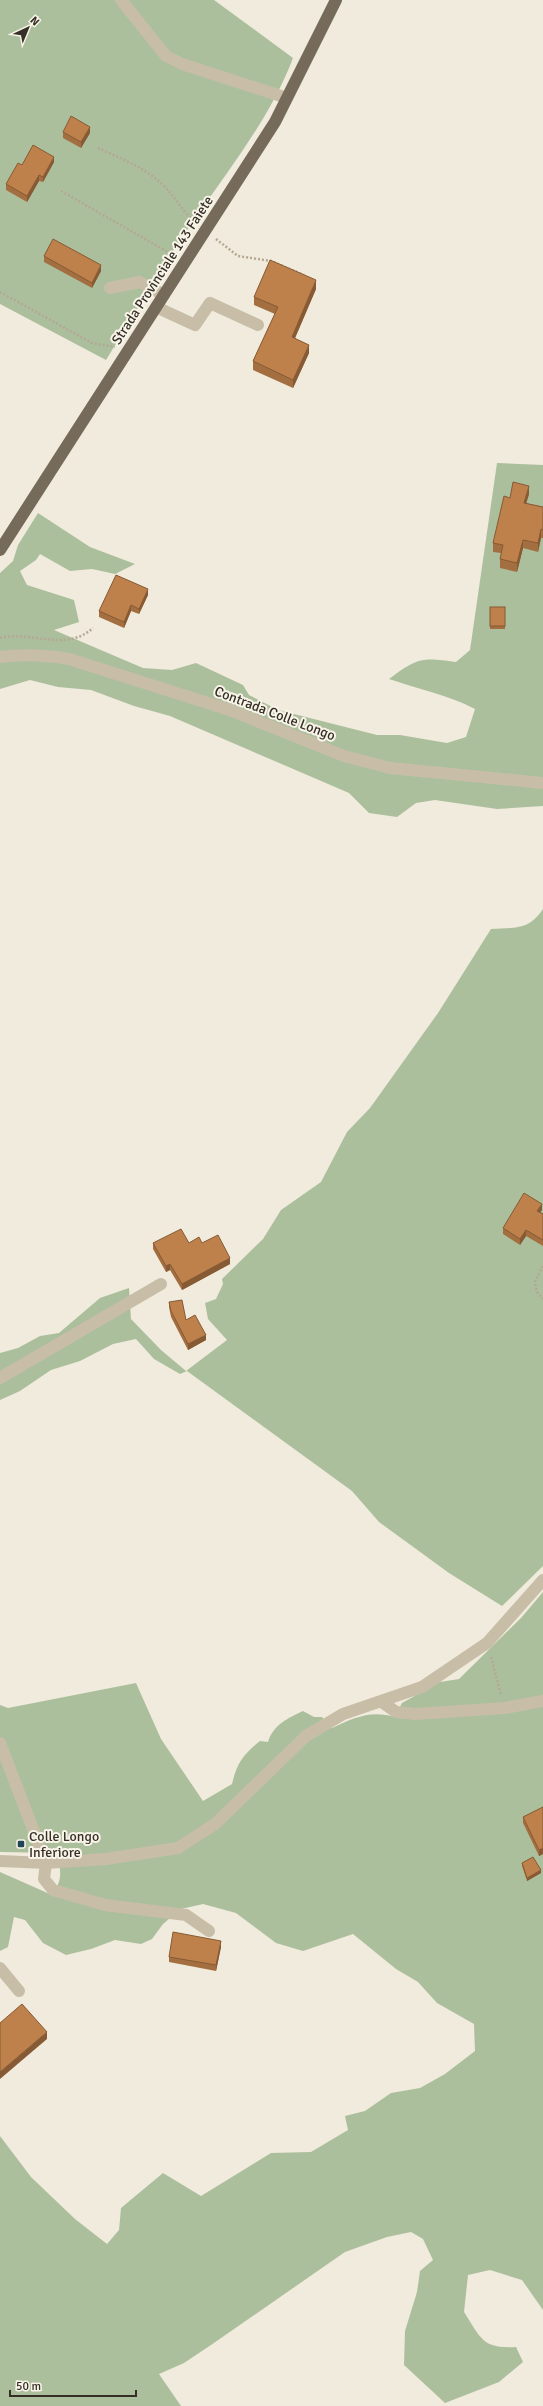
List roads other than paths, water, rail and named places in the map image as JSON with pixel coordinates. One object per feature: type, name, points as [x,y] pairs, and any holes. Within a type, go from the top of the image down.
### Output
[{"type":"main road","name":"Strada Provinciale 143 Faiete","points":[[0,550],[275,122],[336,0]]},
{"type":"street","points":[[121,0],[166,56],[182,64],[287,98]]},
{"type":"street","points":[[110,288],[140,282],[164,295]]},
{"type":"street","points":[[156,307],[195,325],[210,303],[258,325]]},
{"type":"street","name":"Contrada Colle Longo","points":[[0,657],[34,655],[68,659],[230,710],[344,756],[390,768],[543,783]]},
{"type":"street","points":[[0,1378],[161,1284]]},
{"type":"street","points":[[0,1861],[46,1863],[106,1860],[178,1848],[215,1824],[306,1736],[343,1714],[382,1702],[422,1687],[487,1643],[543,1580]]},
{"type":"street","points":[[382,1702],[396,1712],[415,1714],[505,1708],[543,1701]]},
{"type":"street","points":[[0,1743],[46,1863],[44,1879],[53,1890],[105,1906],[186,1916],[209,1931]]},
{"type":"street","points":[[0,1968],[19,1991]]},
{"type":"place","name":"Colle Longo Inferiore","points":[[21,1844]]}]
